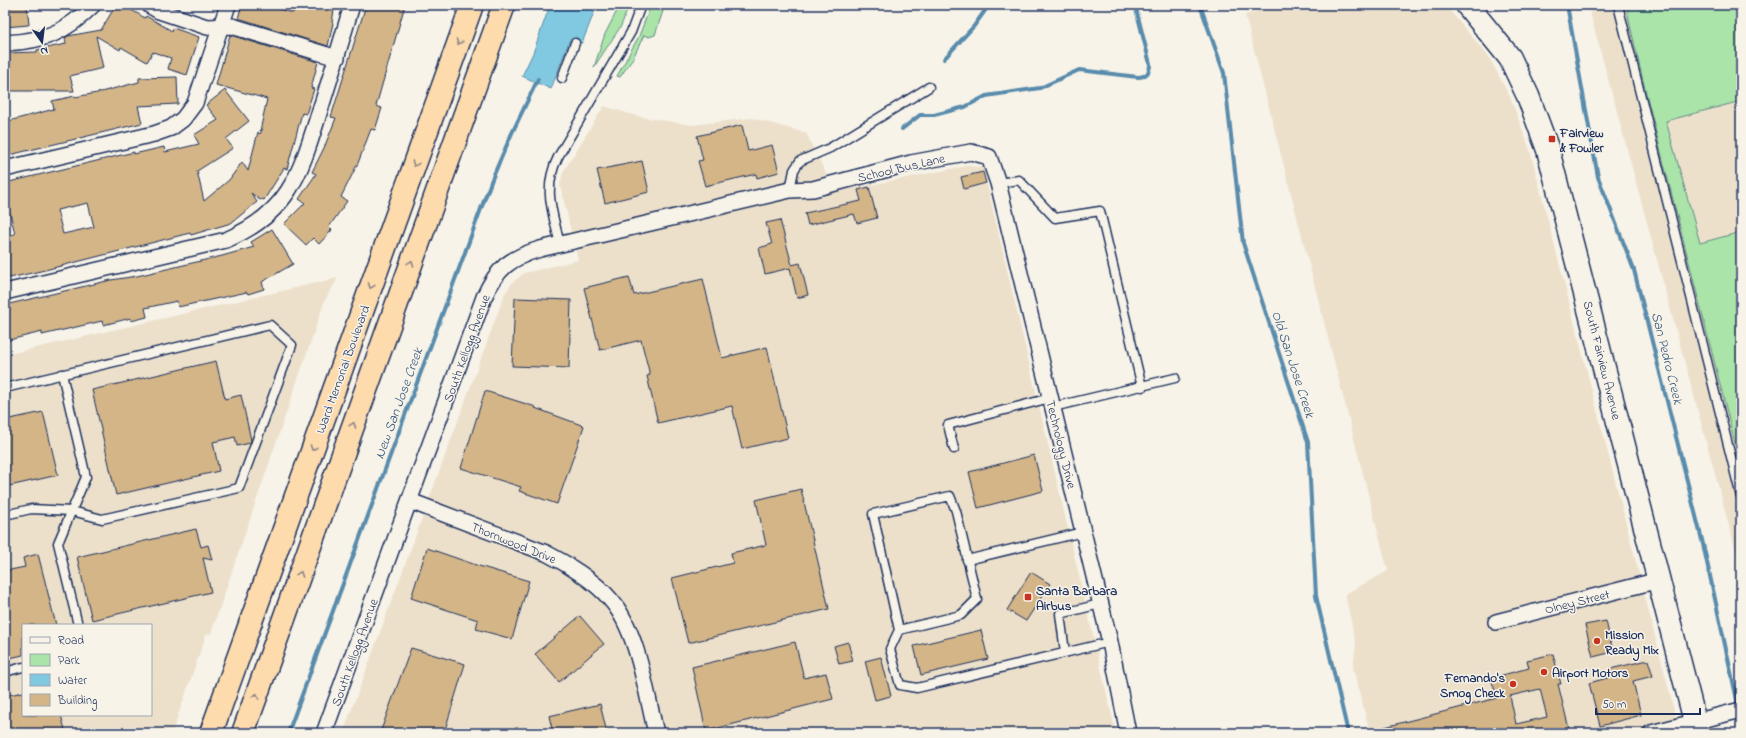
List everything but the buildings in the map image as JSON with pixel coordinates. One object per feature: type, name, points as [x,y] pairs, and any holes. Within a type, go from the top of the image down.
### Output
[{"type":"highway","name":"Ward Memorial Boulevard","points":[[211,733],[472,5]]},
{"type":"highway","points":[[243,733],[504,5]]},
{"type":"street","points":[[5,43],[27,42],[48,37],[69,26],[93,5]]},
{"type":"street","points":[[149,5],[159,11],[207,27],[232,26],[337,58]]},
{"type":"street","points":[[5,169],[154,134],[170,128],[183,119],[195,103],[228,5]]},
{"type":"street","points":[[5,292],[226,240],[246,231],[269,214],[292,186],[302,167],[337,58],[352,5]]},
{"type":"street","name":"South Fairview Avenue","points":[[1467,5],[1510,58],[1528,96],[1548,150],[1696,727]]},
{"type":"street","name":"School Bus Lane","points":[[813,188],[911,163],[971,152],[989,157]]},
{"type":"street","name":"Technology Drive","points":[[989,157],[998,183],[1110,642],[1128,733]]},
{"type":"street","name":"South Kellogg Avenue","points":[[324,733],[489,286],[502,267],[517,257],[560,245],[790,190],[813,188]]},
{"type":"street","name":"Thornwood Drive","points":[[410,501],[546,553],[562,561],[599,588],[611,599],[624,620],[635,647],[656,733]]},
{"type":"street","name":"Olney Street","points":[[1496,622],[1659,580]]},
{"type":"street","points":[[1651,733],[1696,727],[1718,716],[1741,710]]},
{"type":"lane","points":[[560,245],[549,192],[551,173],[558,157],[631,32],[641,5]]},
{"type":"lane","points":[[1618,5],[1741,497]]},
{"type":"lane","points":[[562,78],[575,43]]},
{"type":"lane","points":[[790,190],[794,170],[800,160],[830,148],[929,87]]},
{"type":"lane","points":[[998,183],[1019,180],[1055,218],[1100,211],[1142,387]]},
{"type":"lane","points":[[5,388],[270,325],[292,345],[239,488],[102,519],[72,511],[31,510],[5,515]]},
{"type":"lane","points":[[62,374],[86,477],[58,543],[78,624]]},
{"type":"lane","points":[[954,450],[948,425],[1051,402],[1142,387],[1175,378]]},
{"type":"lane","points":[[899,630],[961,614],[976,599],[956,511],[950,496],[873,514],[899,630],[890,649],[900,685],[917,688],[1110,642]]},
{"type":"lane","points":[[967,560],[1083,532]]},
{"type":"lane","points":[[1065,652],[1060,614],[1100,604]]},
{"type":"lane","points":[[5,672],[22,667]]},
{"type":"shaded area","points":[[1276,5],[1445,5],[1488,56],[1497,72],[1510,97],[1530,150],[1680,733],[1370,733],[1353,668],[1356,644],[1345,594],[1388,571],[1245,15]]},
{"type":"shaded area","points":[[1588,5],[1741,5],[1741,570]]},
{"type":"shaded area","points":[[604,106],[636,116],[692,125],[752,118],[806,133],[835,192],[966,166],[983,167],[1116,733],[343,733],[505,293],[512,283],[524,273],[578,260],[560,185],[563,172]]},
{"type":"shaded area","points":[[338,278],[325,300],[211,633],[206,635],[172,733],[5,733],[5,355]]},
{"type":"green space","points":[[620,5],[629,5],[621,26],[594,67],[605,34]]},
{"type":"green space","points":[[651,5],[663,5],[664,8],[655,35],[649,37],[644,35],[632,60],[620,77],[617,76],[639,36]]},
{"type":"green space","points":[[1627,5],[1724,5],[1741,12],[1741,101],[1666,121],[1700,243],[1741,232],[1741,467],[1646,93],[1629,21]]},
{"type":"water","points":[[550,5],[597,5],[582,43],[570,39],[551,89],[522,76],[533,53]]},
{"type":"waterway","points":[[944,59],[974,26],[989,5]]},
{"type":"waterway","points":[[902,129],[920,115],[934,115],[965,107],[986,96],[1040,88],[1079,70],[1138,77],[1145,75],[1148,72],[1150,64],[1135,5]]},
{"type":"waterway","name":"Old San Jose Creek","points":[[1200,5],[1224,73],[1243,243],[1308,442],[1316,596],[1348,733]]},
{"type":"waterway","name":"San Pedro Creek","points":[[1567,5],[1598,177],[1634,270],[1703,544],[1741,718]]},
{"type":"waterway","name":"New San Jose Creek","points":[[288,733],[492,179],[538,79]]},
{"type":"place","name":"Fairview & Fowler","points":[[1552,139]]},
{"type":"place","name":"Santa Barbara Airbus","points":[[1028,597]]},
{"type":"place","name":"Mission Ready Mix","points":[[1597,641]]},
{"type":"place","name":"Airport Motors","points":[[1544,672]]},
{"type":"place","name":"Fernando's Smog Check","points":[[1513,684]]}]
